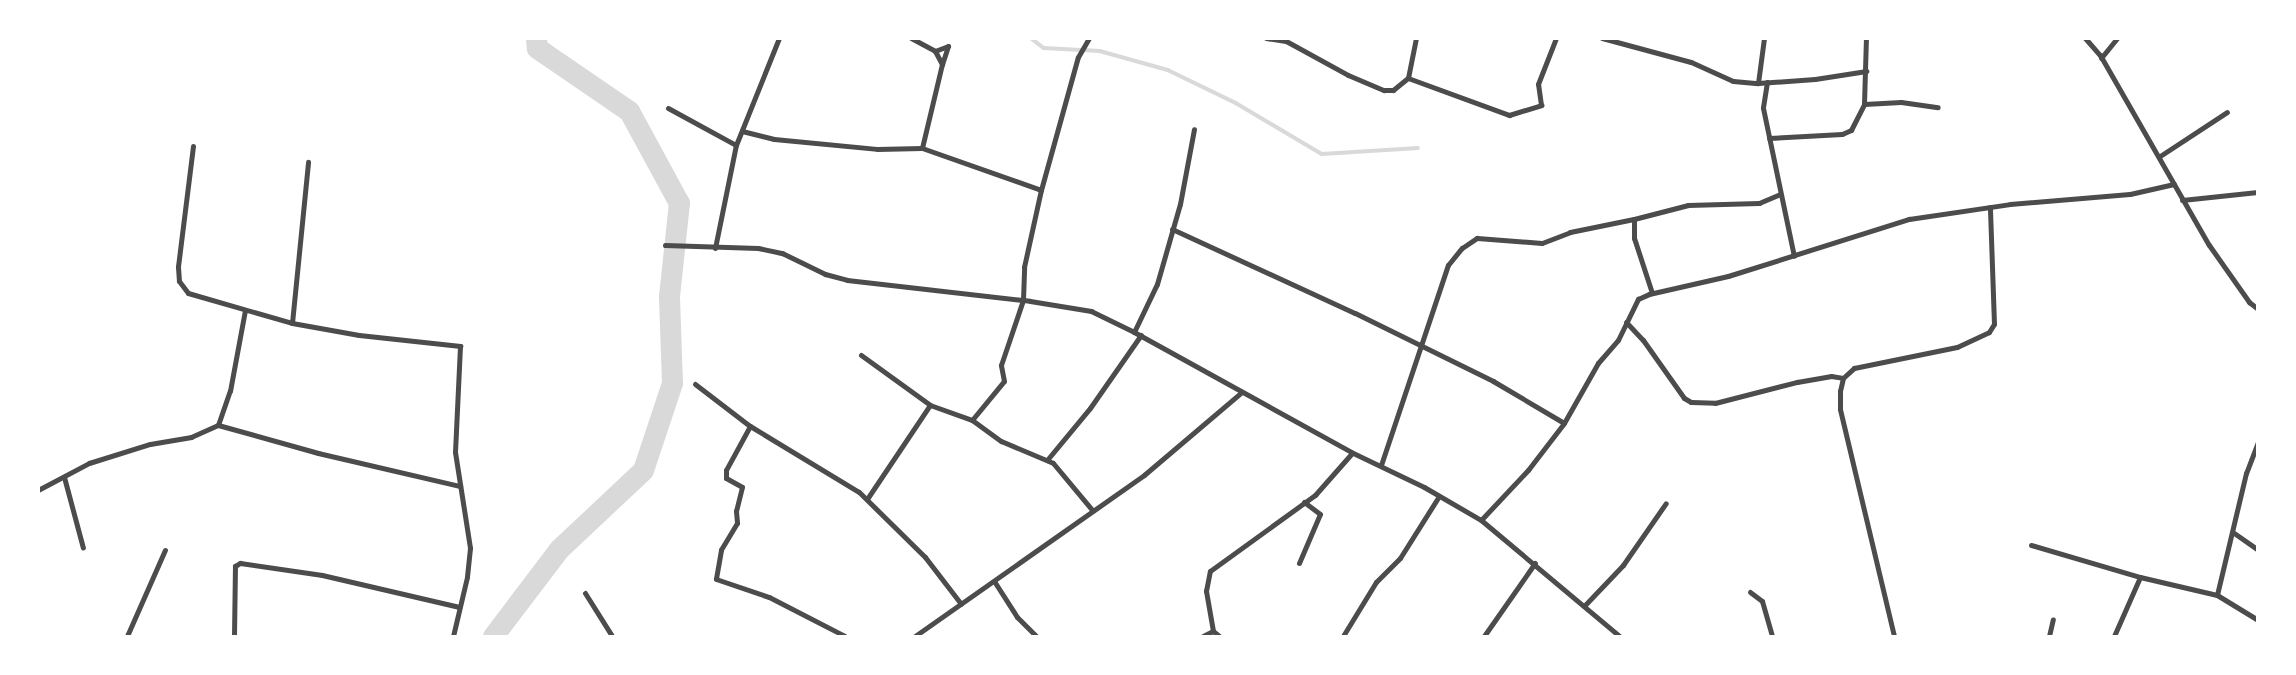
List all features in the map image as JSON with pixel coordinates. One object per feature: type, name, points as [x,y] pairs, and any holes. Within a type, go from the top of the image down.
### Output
[{"type":"street","points":[[715,248],[736,145],[779,38]]},
{"type":"street","points":[[911,38],[935,51],[942,64]]},
{"type":"street","points":[[972,420],[1003,381],[1001,365],[1023,300],[1024,267],[1041,190],[1078,57],[1089,38]]},
{"type":"street","points":[[1266,38],[1286,41],[1369,86],[1392,90],[1408,78],[1416,38]]},
{"type":"street","points":[[1408,78],[1509,115],[1541,105],[1538,84],[1556,38]]},
{"type":"street","points":[[1602,38],[1690,62],[1733,81],[1758,83],[1866,71]]},
{"type":"street","points":[[1758,83],[1764,38]]},
{"type":"street","points":[[1769,138],[1842,134],[1851,130],[1864,104],[1866,38]]},
{"type":"street","points":[[2085,38],[2101,58],[2160,156],[2182,200],[2249,302],[2258,309]]},
{"type":"street","points":[[2101,58],[2117,38]]},
{"type":"street","points":[[922,148],[948,46],[935,51]]},
{"type":"street","points":[[1767,82],[1763,108],[1794,256]]},
{"type":"street","points":[[1864,104],[1901,102],[1938,107]]},
{"type":"street","points":[[668,108],[736,145]]},
{"type":"street","points":[[2160,156],[2227,112]]},
{"type":"street","points":[[1047,460],[1090,408],[1138,334],[1157,284],[1190,161],[1194,129]]},
{"type":"street","points":[[742,131],[774,139],[864,148],[922,148],[1041,190]]},
{"type":"street","points":[[193,146],[179,281],[188,293],[292,323],[359,335],[460,346],[456,452],[470,548],[453,636]]},
{"type":"street","points":[[292,323],[308,162]]},
{"type":"street","points":[[1481,520],[1528,470],[1564,423],[1598,363],[1618,340],[1638,299],[1652,293],[1728,276],[1909,219],[1990,207],[2130,194],[2174,184]]},
{"type":"street","points":[[2182,200],[2258,192]]},
{"type":"street","points":[[1381,465],[1448,265],[1462,248],[1478,238],[1542,243],[1570,232],[1688,205],[1759,203],[1780,194]]},
{"type":"street","points":[[1894,636],[1840,409],[1843,378],[1854,368],[1957,348],[1989,332],[1994,324],[1990,207]]},
{"type":"street","points":[[1634,219],[1634,239],[1652,293]]},
{"type":"street","points":[[1172,229],[1493,381],[1564,423]]},
{"type":"street","points":[[664,245],[758,248],[782,253],[825,274],[847,280],[1023,300],[1091,311],[1481,520],[1619,636]]},
{"type":"street","points":[[218,425],[230,391],[245,310]]},
{"type":"street","points":[[1626,322],[1643,340],[1684,398],[1691,402],[1715,403],[1797,382],[1831,376],[1843,378]]},
{"type":"street","points":[[861,355],[930,405],[972,420],[1001,441],[1047,460],[1093,511]]},
{"type":"street","points":[[695,384],[750,425],[841,479],[867,499],[925,557],[961,604]]},
{"type":"street","points":[[915,636],[1144,475],[1242,392]]},
{"type":"street","points":[[867,499],[930,405]]},
{"type":"street","points":[[38,490],[89,463],[150,444],[191,438],[218,425],[318,453],[460,486]]},
{"type":"street","points":[[750,425],[726,470],[729,480],[742,487],[736,511],[737,523],[721,550],[716,579],[769,597],[845,636]]},
{"type":"street","points":[[2217,595],[2234,533],[2246,473],[2258,442]]},
{"type":"street","points":[[1219,636],[1213,631],[1206,591],[1210,571],[1332,479],[1352,453]]},
{"type":"street","points":[[64,477],[83,548]]},
{"type":"street","points":[[1343,636],[1376,582],[1400,558],[1439,496]]},
{"type":"street","points":[[1299,563],[1320,514],[1304,502]]},
{"type":"street","points":[[1584,606],[1623,565],[1666,503]]},
{"type":"street","points":[[2234,533],[2258,550]]},
{"type":"street","points":[[2031,545],[2140,577],[2217,595],[2258,620]]},
{"type":"street","points":[[127,636],[165,550]]},
{"type":"street","points":[[234,636],[235,566],[240,563],[322,575],[459,607]]},
{"type":"street","points":[[1485,636],[1535,563]]},
{"type":"street","points":[[2114,636],[2140,577]]},
{"type":"street","points":[[994,581],[1017,617],[1036,636]]},
{"type":"street","points":[[1750,592],[1762,601],[1772,636]]},
{"type":"street","points":[[585,593],[612,636]]},
{"type":"street","points":[[2049,636],[2053,619]]},
{"type":"street","points":[[1203,636],[1213,631]]},
{"type":"waterway","points":[[493,636],[559,549],[643,470],[672,383],[669,296],[679,203],[629,111],[537,48],[536,38]]},
{"type":"waterway","points":[[1031,38],[1044,48],[1100,51],[1168,70],[1236,103],[1322,154],[1418,148]]}]
